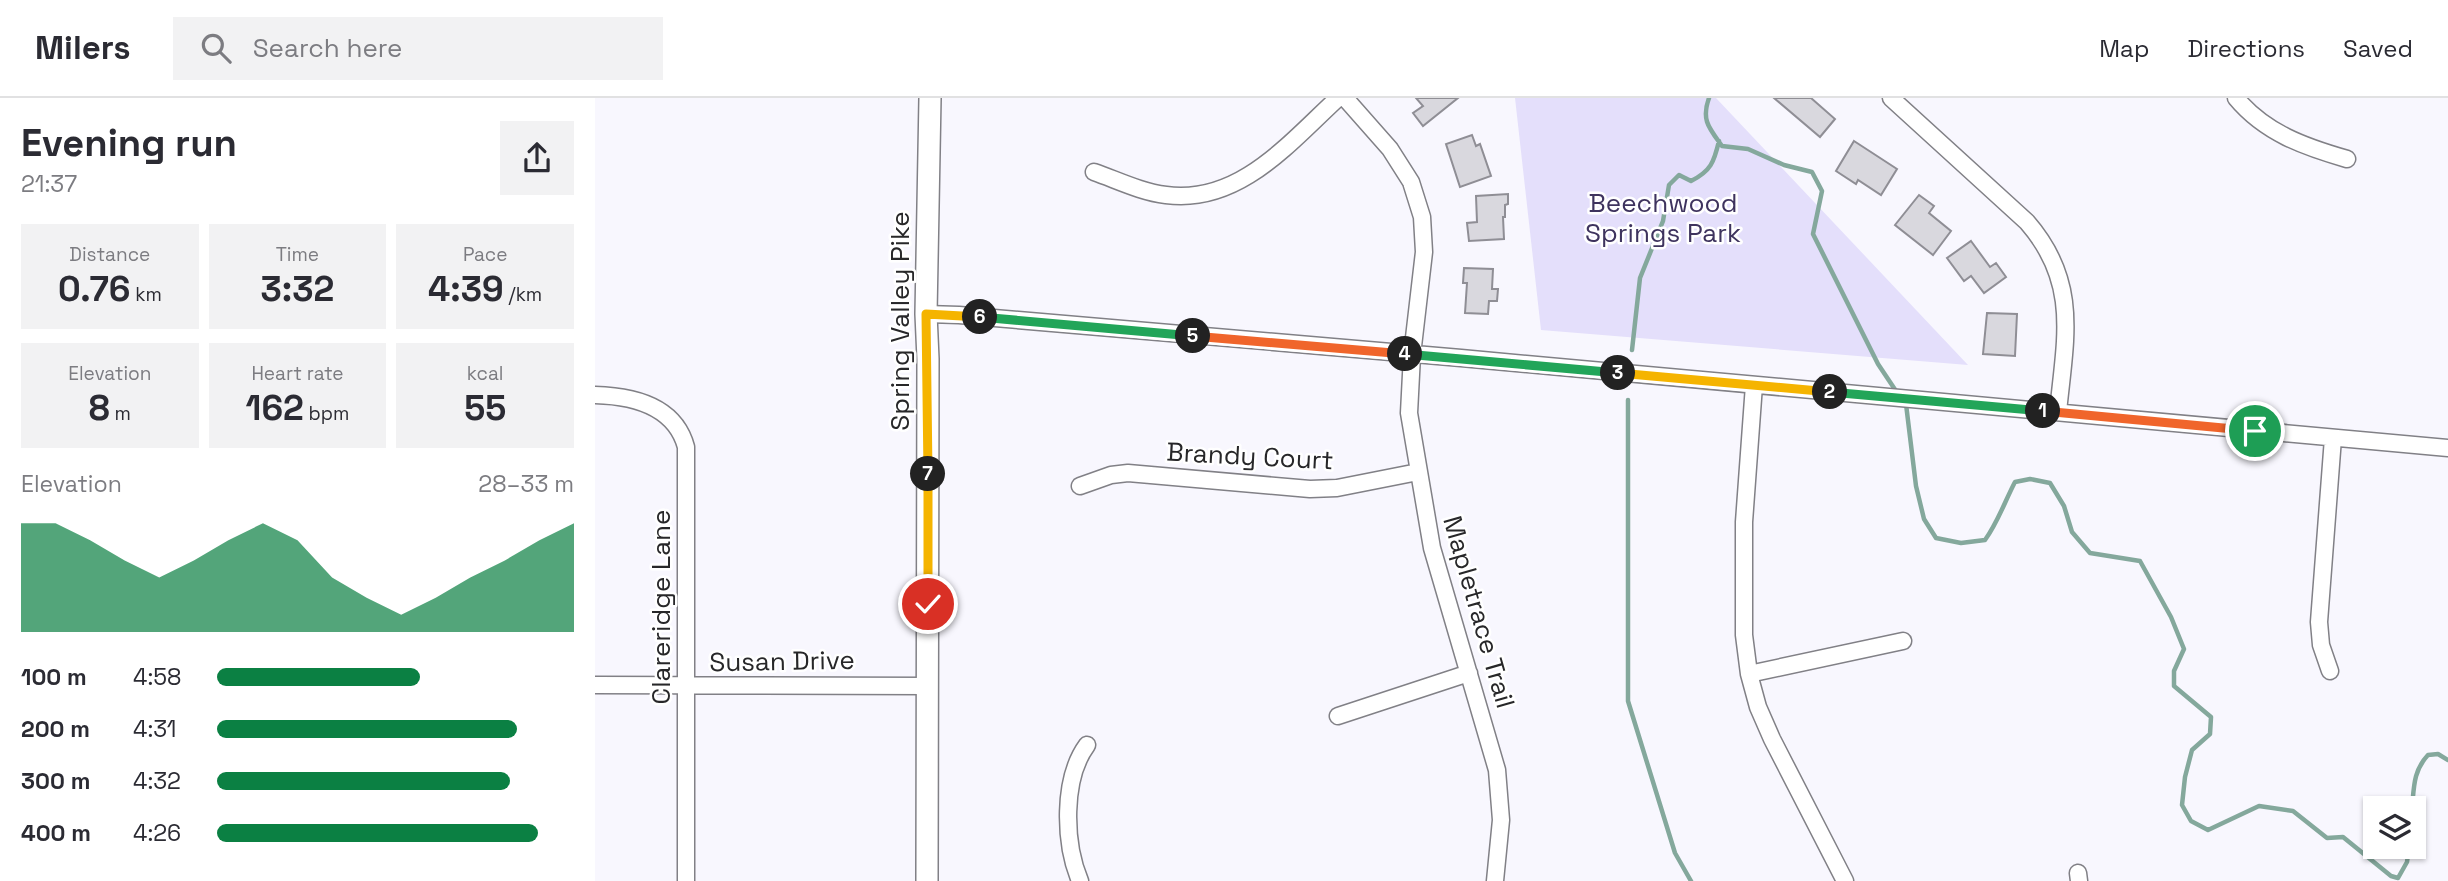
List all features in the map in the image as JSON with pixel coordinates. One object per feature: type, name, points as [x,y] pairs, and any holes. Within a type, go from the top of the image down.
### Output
[{"type":"street","name":"Spring Valley Pike","points":[[927,881],[926,314],[930,98]]},
{"type":"street","points":[[1094,172],[1166,195],[1198,195],[1230,187],[1257,172],[1338,98]]},
{"type":"street","name":"Mapletrace Trail","points":[[1345,98],[1397,160],[1411,182],[1422,217],[1424,252],[1412,355],[1409,413],[1432,548],[1497,770],[1501,820],[1495,881]]},
{"type":"street","points":[[1891,98],[2027,222],[2040,236],[2053,258],[2062,282],[2066,320],[2058,412]]},
{"type":"street","points":[[2236,98],[2266,126],[2284,137],[2311,149],[2347,159]]},
{"type":"street","points":[[926,314],[2448,448]]},
{"type":"street","points":[[1754,385],[1743,560],[1744,635],[1749,674],[1758,707],[1772,739],[1845,881]]},
{"type":"street","name":"Clareridge Lane","points":[[595,395],[630,398],[648,405],[666,414],[675,422],[683,436],[686,473],[686,881]]},
{"type":"street","points":[[2330,671],[2321,645],[2319,622],[2333,438]]},
{"type":"street","name":"Brandy Court","points":[[1080,485],[1111,475],[1128,473],[1310,489],[1337,488],[1418,472]]},
{"type":"street","points":[[1749,674],[1903,641]]},
{"type":"street","points":[[1338,716],[1469,673]]},
{"type":"street","name":"Susan Drive","points":[[595,685],[927,685]]},
{"type":"street","points":[[1080,881],[1071,850],[1069,798],[1076,764],[1087,745]]},
{"type":"green space","name":"Beechwood Springs Park","points":[[1515,98],[1716,98],[1968,365],[1541,330]]},
{"type":"building","points":[[1416,98],[1458,98],[1423,126],[1413,113],[1423,106]]},
{"type":"building","points":[[1774,98],[1811,98],[1835,119],[1820,137]]},
{"type":"building","points":[[1472,135],[1476,146],[1480,144],[1491,176],[1460,187],[1446,144]]},
{"type":"building","points":[[1854,141],[1897,169],[1881,195],[1858,180],[1856,184],[1836,171]]},
{"type":"building","points":[[1508,194],[1508,204],[1505,205],[1503,217],[1504,239],[1469,241],[1467,223],[1477,222],[1476,196]]},
{"type":"building","points":[[1919,195],[1934,206],[1929,213],[1951,231],[1933,255],[1895,225]]},
{"type":"building","points":[[1971,241],[1990,267],[1996,263],[2006,277],[1984,293],[1971,276],[1964,281],[1947,258]]},
{"type":"building","points":[[1464,268],[1493,269],[1492,289],[1498,289],[1497,301],[1489,301],[1488,314],[1465,313],[1467,283],[1463,283]]},
{"type":"building","points":[[1987,313],[2017,314],[2015,356],[1983,354]]},
{"type":"waterway","points":[[1709,98],[1706,118],[1722,146],[1748,149],[1784,165],[1812,172],[1822,191],[1813,234],[1878,364],[1898,394]]},
{"type":"waterway","points":[[1632,350],[1640,278],[1663,221],[1669,185],[1679,175],[1691,181],[1703,173],[1713,160],[1719,141]]},
{"type":"waterway","points":[[1628,400],[1628,701],[1675,853],[1691,881]]},
{"type":"waterway","points":[[1906,404],[1916,486],[1924,519],[1936,538],[1961,543],[1985,540],[2015,482],[2030,479],[2050,483],[2064,506],[2072,532],[2090,553],[2140,561],[2171,617],[2184,649],[2174,671],[2174,686],[2211,717],[2210,734],[2192,750],[2185,777],[2182,805],[2191,821],[2208,830],[2259,806],[2293,811],[2327,838],[2343,837],[2363,853]]},
{"type":"waterway","points":[[2413,796],[2419,767],[2428,755],[2438,754],[2448,760]]},
{"type":"waterway","points":[[2370,859],[2391,876],[2398,878],[2407,859]]},
{"type":"route","points":[[928,604],[926,314],[1461,358],[2255,431]]}]
